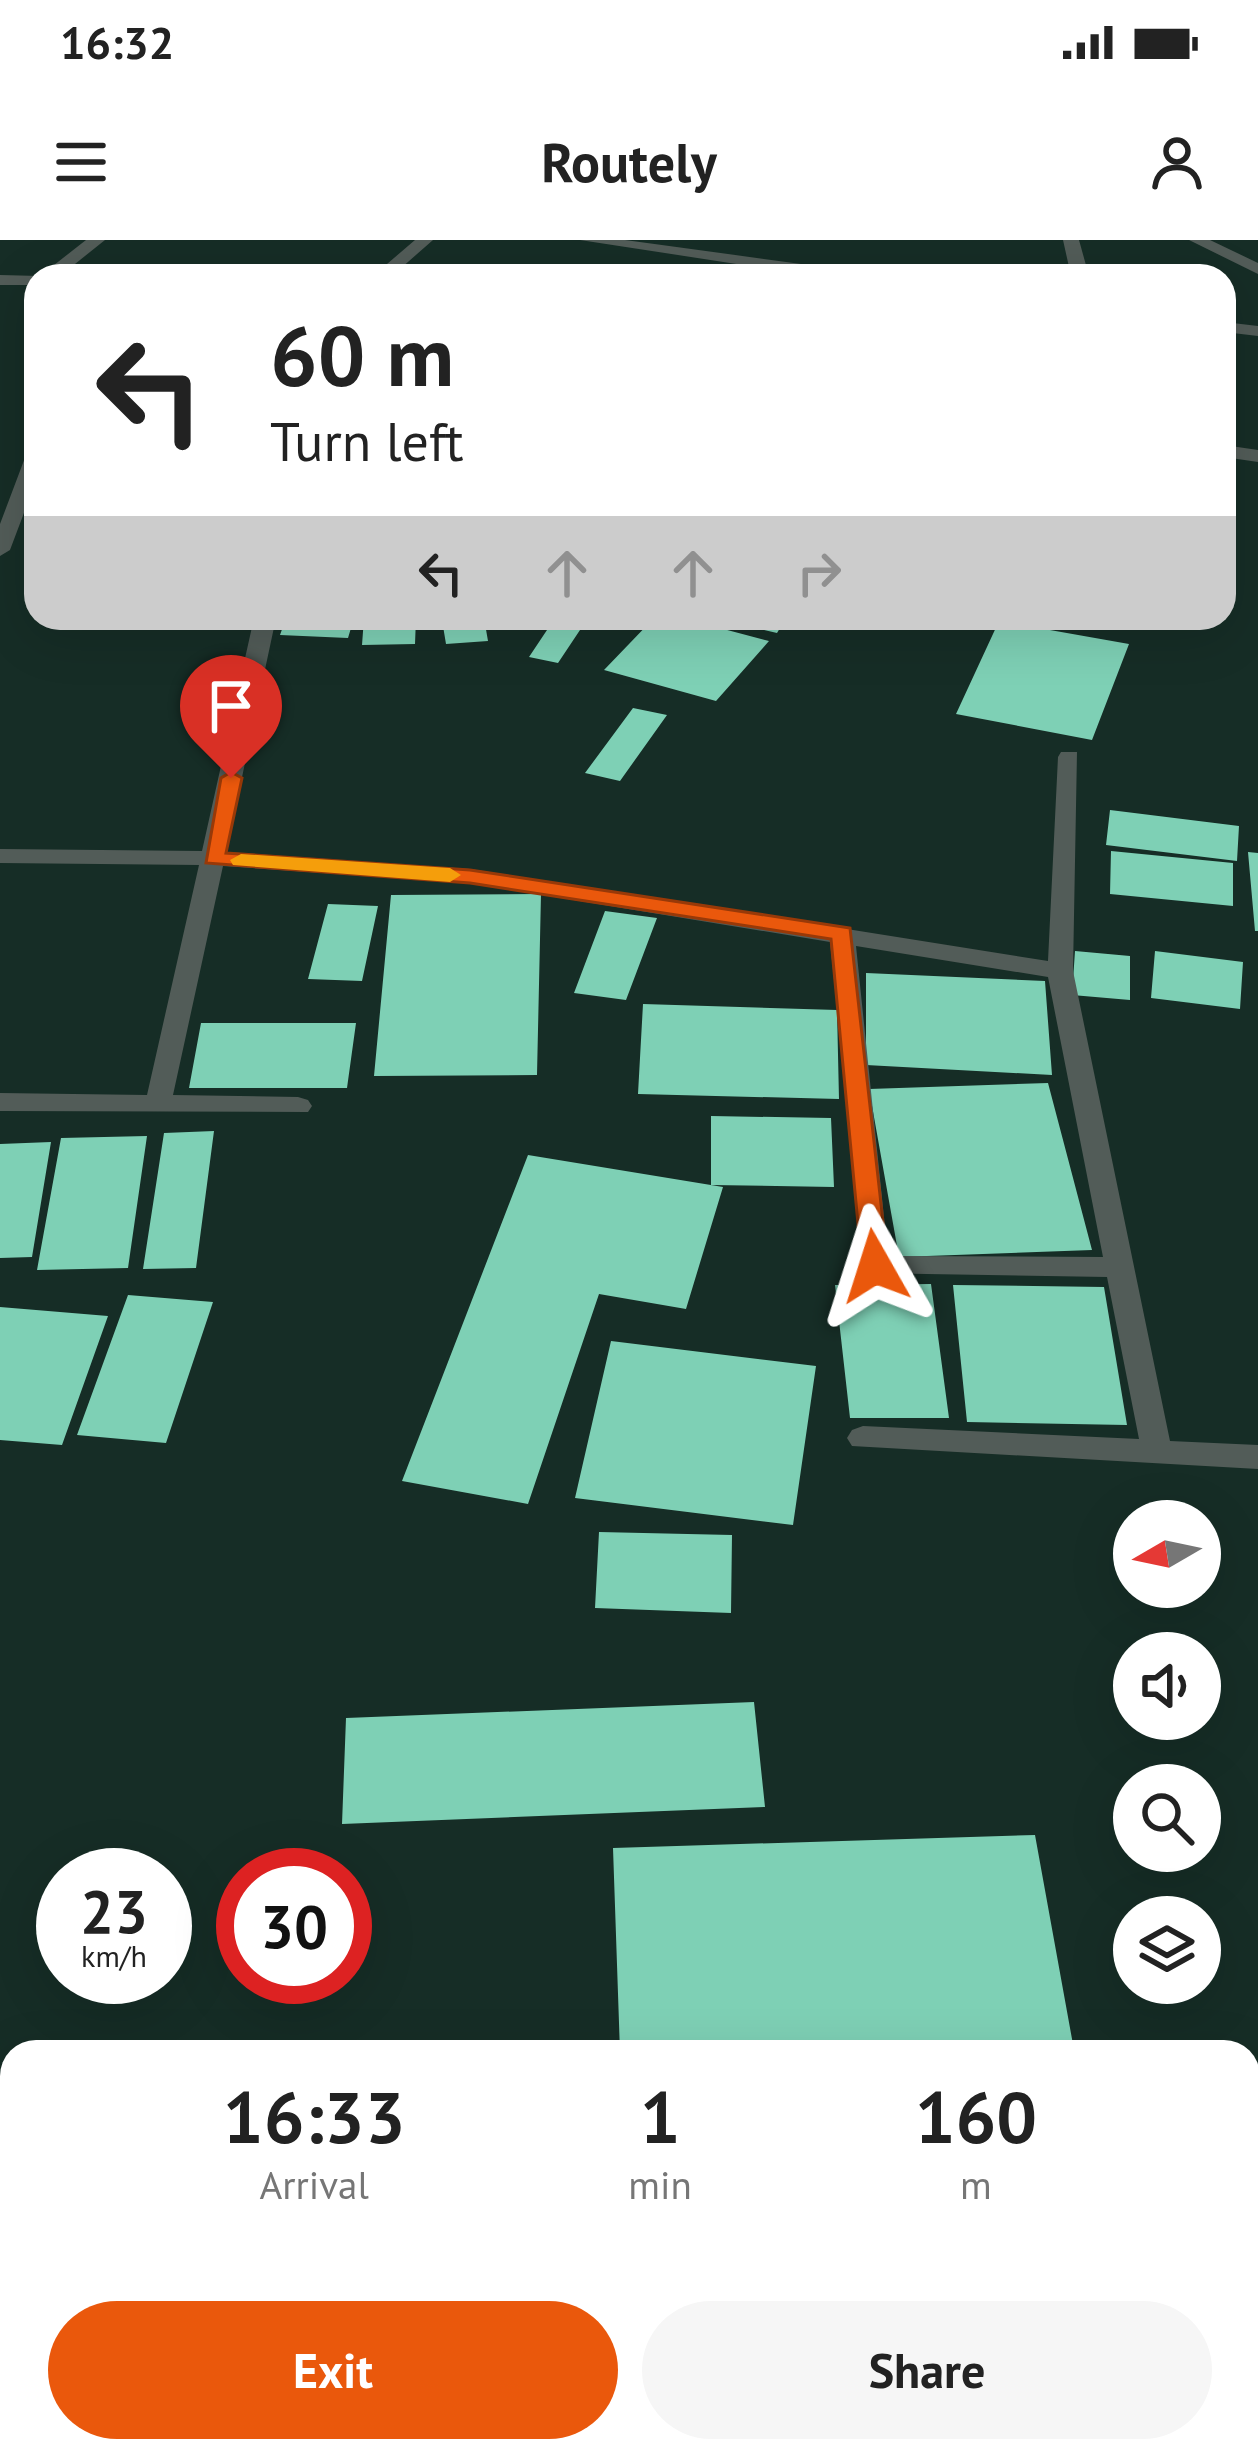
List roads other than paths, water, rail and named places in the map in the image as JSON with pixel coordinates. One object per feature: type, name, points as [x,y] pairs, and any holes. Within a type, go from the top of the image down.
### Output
[{"type":"street","points":[[65,264],[97,240]]},
{"type":"street","points":[[396,264],[425,240]]},
{"type":"street","points":[[588,240],[765,264]]},
{"type":"street","points":[[1197,240],[1258,269]]},
{"type":"street","points":[[0,550],[24,490]]},
{"type":"street","points":[[158,1104],[262,630]]},
{"type":"street","points":[[1069,757],[1060,971],[1157,1452]]},
{"type":"street","points":[[0,856],[214,858],[470,876],[1060,971]]},
{"type":"street","points":[[842,933],[875,1266],[1119,1267]]},
{"type":"street","points":[[0,1102],[298,1106]]},
{"type":"street","points":[[863,1438],[1258,1457]]}]
